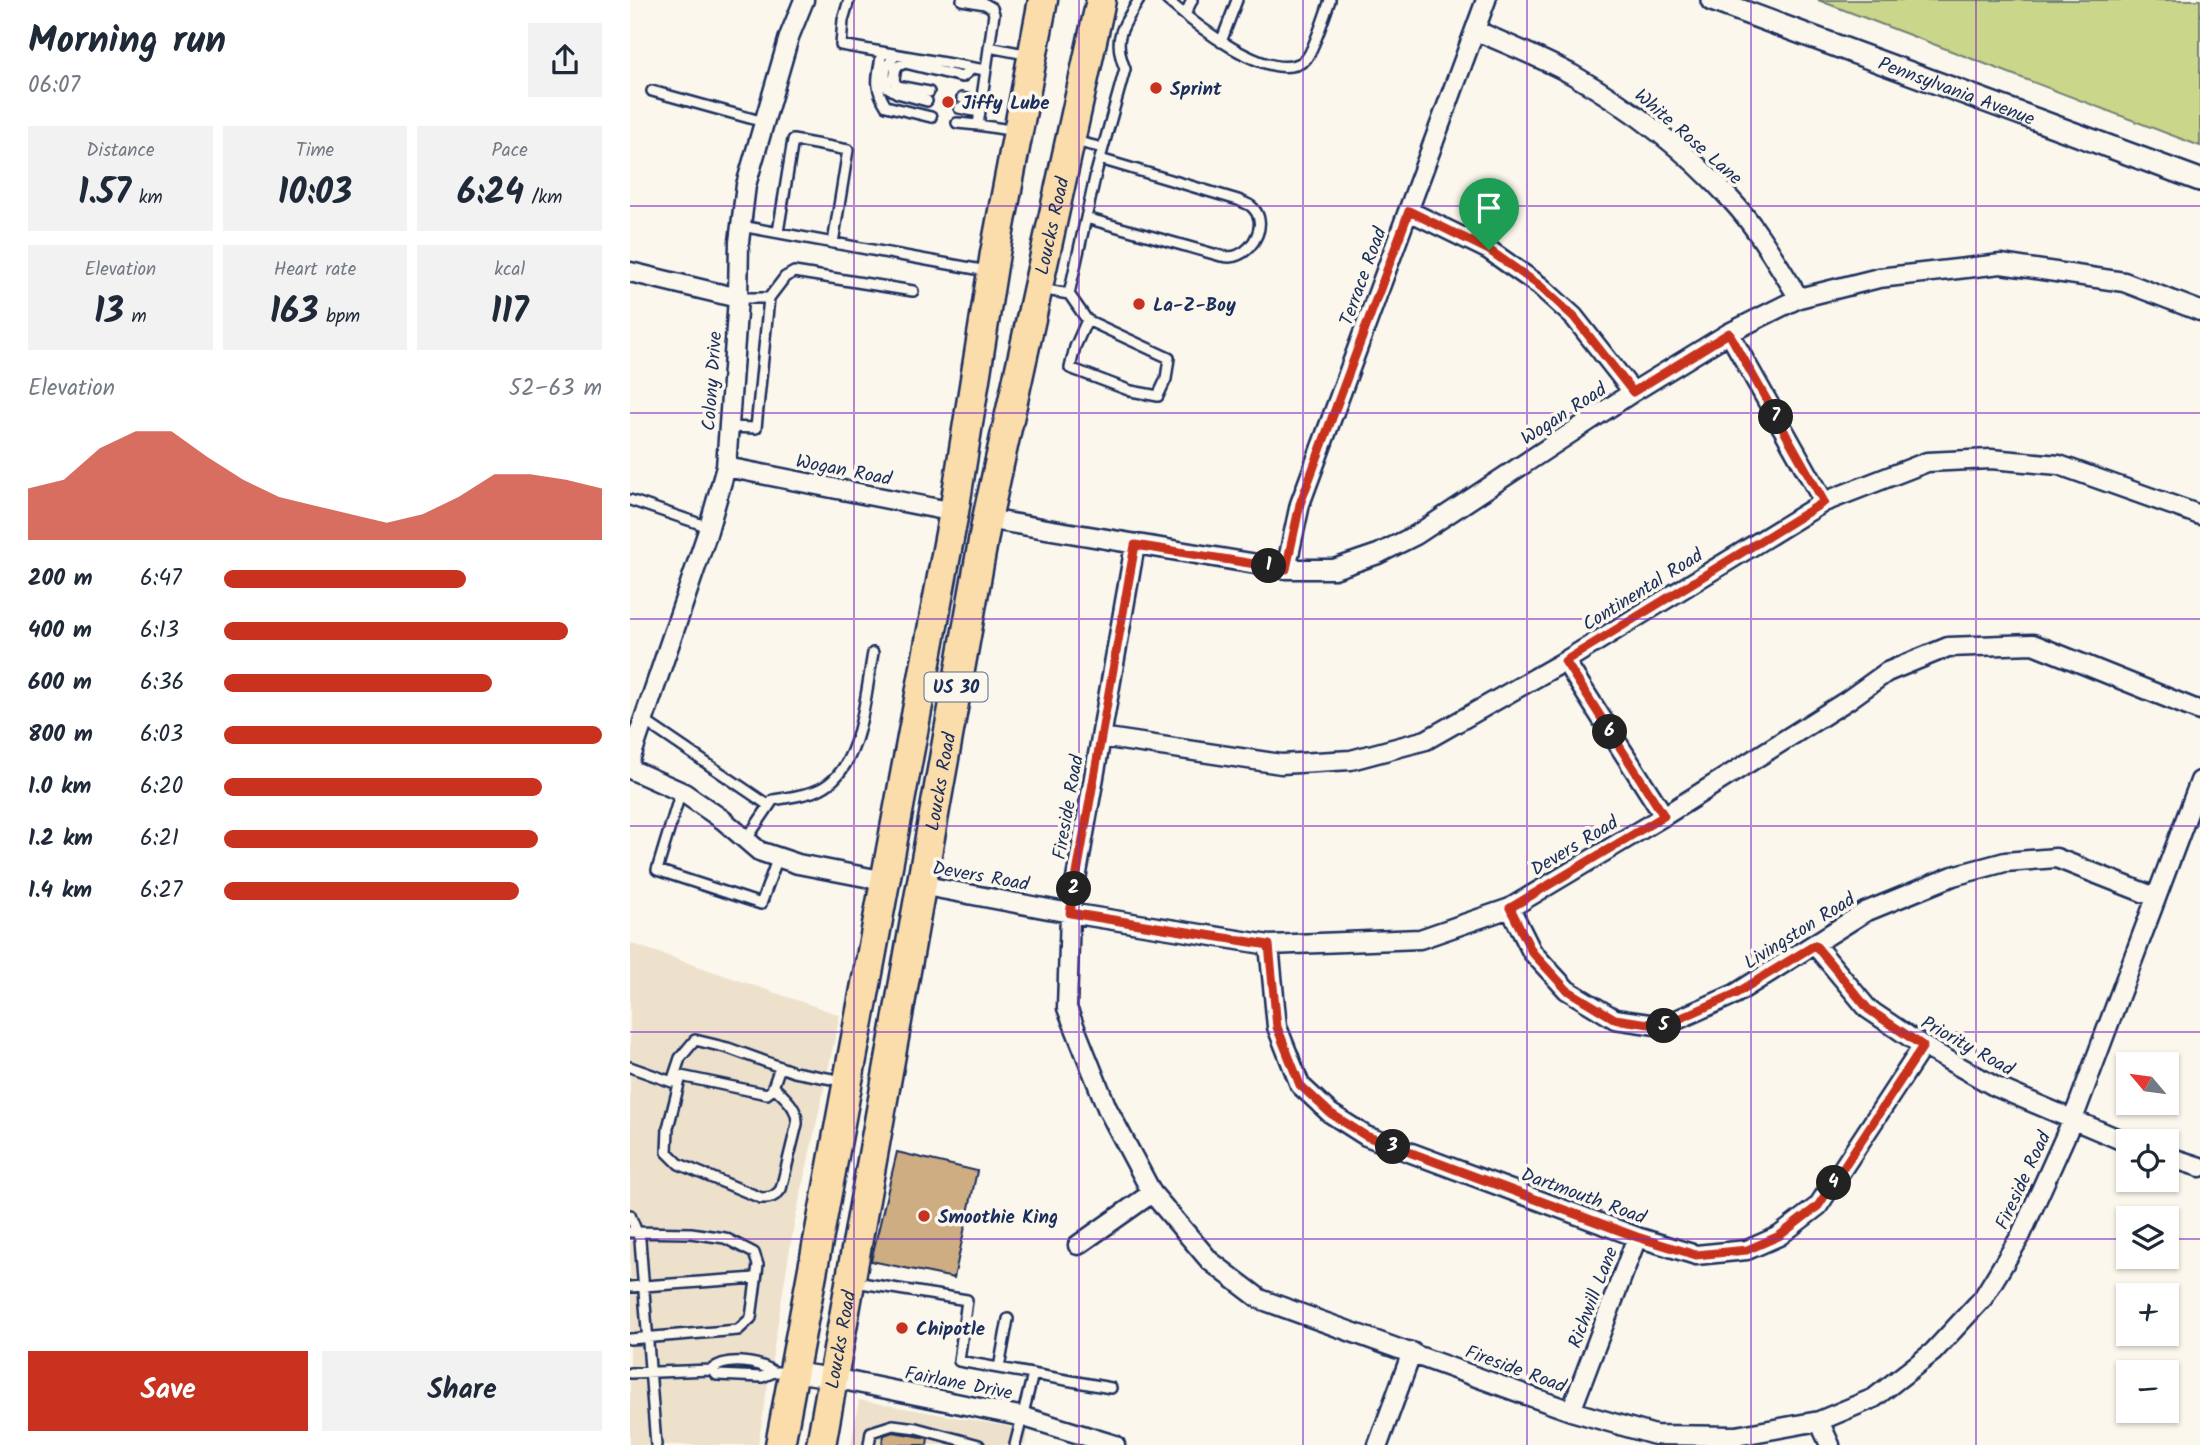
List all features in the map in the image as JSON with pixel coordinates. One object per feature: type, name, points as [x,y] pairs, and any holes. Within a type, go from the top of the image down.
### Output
[{"type":"highway","name":"Loucks Road","points":[[780,1445],[784,1372],[848,1082],[886,881],[954,512],[1017,131],[1043,0]]},
{"type":"highway","name":"Loucks Road","points":[[821,1445],[987,519],[1101,0]]},
{"type":"street","name":"Colony Drive","points":[[630,760],[709,527],[726,467],[738,298],[738,242],[746,185],[789,37],[804,0]]},
{"type":"street","name":"Terrace Road","points":[[1286,569],[1300,504],[1486,0]]},
{"type":"street","name":"Pennsylvania Avenue","points":[[1712,0],[2200,180]]},
{"type":"street","name":"White Rose Lane","points":[[1475,30],[1571,74],[1626,107],[1678,149],[1733,202],[1770,251],[1799,298]]},
{"type":"street","points":[[1409,211],[1489,250],[1540,286],[1574,317],[1633,392]]},
{"type":"street","name":"Wogan Road","points":[[987,519],[1286,569],[1334,569],[1378,554],[1416,535],[1633,392],[1729,333],[1799,298],[1879,278],[2001,264],[2123,282],[2200,311]]},
{"type":"street","points":[[630,272],[738,298]]},
{"type":"street","points":[[1729,333],[1824,502]]},
{"type":"street","name":"Continental Road","points":[[1101,737],[1281,764],[1351,760],[1426,740],[1565,661],[1824,502],[1927,462],[1991,459],[2059,465],[2200,515]]},
{"type":"street","name":"Wogan Road","points":[[726,467],[954,512]]},
{"type":"street","name":"Fireside Road","points":[[1135,545],[1070,913],[1067,1008],[1107,1108],[1152,1193],[1210,1261],[1260,1299],[1571,1411],[1655,1435],[1735,1436],[1819,1421],[1874,1398],[1933,1352],[1983,1298],[2020,1237],[2073,1119],[2200,781]]},
{"type":"street","name":"Devers Road","points":[[920,885],[1070,913],[1269,945],[1420,939],[1510,908],[1664,816],[1887,672],[1948,647],[2033,644],[2200,711]]},
{"type":"street","points":[[1565,661],[1664,816]]},
{"type":"street","points":[[630,769],[681,791],[723,820],[759,850],[798,864],[886,881]]},
{"type":"street","name":"Livingston Road","points":[[1510,908],[1532,952],[1567,990],[1615,1019],[1663,1026],[1735,994],[1865,912],[1953,876],[2005,862],[2056,858],[2155,897]]},
{"type":"street","name":"Dartmouth Road","points":[[1269,945],[1277,1027],[1300,1085],[1330,1113],[1366,1136],[1637,1237],[1696,1255],[1747,1250],[1779,1236],[1818,1206],[1923,1046]]},
{"type":"street","name":"Priority Road","points":[[1815,945],[1868,1009],[1923,1046],[1994,1086],[2116,1138]]},
{"type":"street","points":[[2179,1160],[2200,1167]]},
{"type":"street","points":[[1078,1245],[1152,1193]]},
{"type":"street","name":"Richwill Lane","points":[[1571,1411],[1637,1237]]},
{"type":"street","points":[[1378,1445],[1412,1352]]},
{"type":"street","name":"Fairlane Drive","points":[[784,1372],[833,1378],[1024,1416],[1115,1445]]},
{"type":"street","points":[[1819,1421],[1829,1445]]},
{"type":"lane","points":[[849,0],[843,20],[841,45],[985,70]]},
{"type":"lane","points":[[962,0],[985,4],[992,8],[994,14],[978,125]]},
{"type":"lane","points":[[1069,294],[1100,159],[1125,69],[1118,53],[1117,42],[1139,0]]},
{"type":"lane","points":[[1167,0],[1237,52],[1283,68],[1295,66],[1307,59],[1330,0]]},
{"type":"lane","points":[[1185,15],[1192,0]]},
{"type":"lane","points":[[1221,42],[1234,1]]},
{"type":"lane","points":[[989,47],[1032,55]]},
{"type":"lane","points":[[882,52],[876,85],[878,95],[886,106],[931,117]]},
{"type":"lane","points":[[896,55],[887,64],[884,74],[887,87],[897,93],[928,96],[897,86],[894,80],[896,67],[905,63],[962,77],[972,69]]},
{"type":"lane","points":[[652,91],[764,122]]},
{"type":"lane","points":[[979,112],[960,103],[980,102]]},
{"type":"lane","points":[[957,123],[1017,131]]},
{"type":"lane","points":[[1069,139],[1103,148]]},
{"type":"lane","points":[[778,232],[793,140],[848,150],[833,243]]},
{"type":"lane","points":[[1086,218],[1221,256],[1234,257],[1247,251],[1256,239],[1260,220],[1253,207],[1238,200],[1100,159]]},
{"type":"lane","points":[[741,226],[992,272]]},
{"type":"lane","points":[[728,426],[756,429],[769,298],[785,277],[794,272],[913,290]]},
{"type":"lane","points":[[1037,288],[1069,294],[1087,320],[1169,358],[1166,379],[1158,396],[1131,391],[1070,368],[1075,347],[1087,320]]},
{"type":"lane","points":[[738,298],[769,298]]},
{"type":"lane","points":[[630,500],[709,527]]},
{"type":"lane","points":[[746,840],[773,800],[820,790],[836,779],[847,765],[856,742],[873,653]]},
{"type":"lane","points":[[643,720],[768,805]]},
{"type":"lane","points":[[681,791],[657,870],[761,904],[778,858]]},
{"type":"lane","points":[[773,1086],[798,1115],[781,1189],[776,1196],[761,1198],[679,1164],[667,1152],[668,1128],[680,1058],[695,1040],[728,1048],[794,1072],[848,1082]]},
{"type":"lane","points":[[630,1067],[672,1082],[677,1076]]},
{"type":"lane","points":[[677,1076],[767,1094],[780,1067]]},
{"type":"lane","points":[[630,1216],[633,1231],[640,1240],[656,1445]]},
{"type":"lane","points":[[630,1339],[738,1330],[751,1318],[758,1265],[754,1252],[725,1238],[691,1233],[633,1231]]},
{"type":"lane","points":[[630,1287],[756,1278]]},
{"type":"lane","points":[[850,1281],[967,1300],[959,1361],[1111,1388]]},
{"type":"lane","points":[[999,1368],[1008,1319]]},
{"type":"lane","points":[[630,1373],[711,1370],[718,1364],[752,1363],[784,1372]]},
{"type":"lane","points":[[1015,1445],[1032,1374]]},
{"type":"lane","points":[[869,1445],[871,1432],[893,1424],[979,1445]]},
{"type":"shaded area","points":[[630,943],[840,1015],[793,1230],[758,1445],[630,1445]]},
{"type":"shaded area","points":[[859,1400],[1027,1430],[1025,1445],[851,1445]]},
{"type":"green space","points":[[1818,0],[2200,0],[2200,146]]},
{"type":"building","name":"Smoothie King","points":[[897,1152],[977,1171],[954,1278],[871,1261]]},
{"type":"building","points":[[893,1432],[928,1438],[927,1445],[882,1445],[884,1435]]},
{"type":"place","name":"Sprint","points":[[1156,88]]},
{"type":"place","name":"Jiffy Lube","points":[[948,102]]},
{"type":"place","name":"La-Z-Boy","points":[[1139,304]]},
{"type":"place","name":"Smoothie King","points":[[924,1216]]},
{"type":"place","name":"Chipotle","points":[[902,1328]]},
{"type":"route","points":[[1409,211],[1489,250],[1540,286],[1574,317],[1633,392],[1729,333],[1824,502],[1565,661],[1664,816],[1510,908],[1532,952],[1567,990],[1615,1019],[1663,1026],[1735,994],[1815,945],[1868,1009],[1923,1046],[1818,1206],[1779,1236],[1747,1250],[1696,1255],[1637,1237],[1366,1136],[1330,1113],[1300,1085],[1277,1027],[1269,945],[1070,913],[1135,545],[1286,569],[1300,504],[1409,211]]}]
